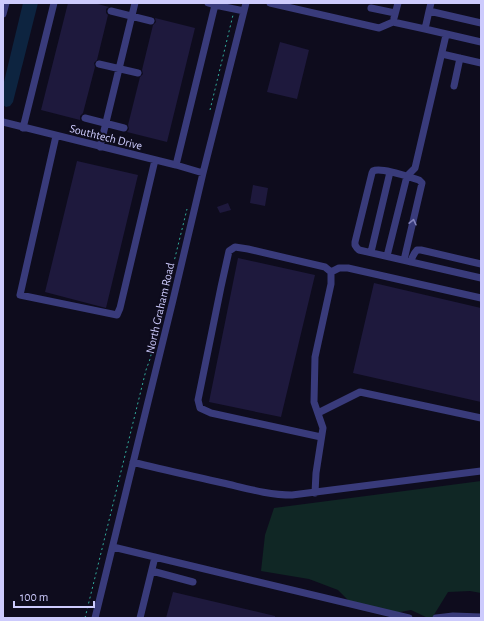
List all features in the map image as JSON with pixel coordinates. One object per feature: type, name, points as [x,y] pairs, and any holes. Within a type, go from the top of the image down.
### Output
[{"type":"street","points":[[3,14],[6,3]]},
{"type":"street","points":[[23,128],[54,3]]},
{"type":"street","points":[[100,147],[135,3]]},
{"type":"street","name":"North Graham Road","points":[[95,618],[203,173],[246,3]]},
{"type":"street","points":[[273,3],[291,5],[379,28],[393,22],[481,42]]},
{"type":"street","points":[[393,22],[398,3]]},
{"type":"street","points":[[425,29],[431,3]]},
{"type":"street","points":[[176,165],[212,4],[244,11]]},
{"type":"street","points":[[371,8],[395,14]]},
{"type":"street","points":[[111,11],[151,21]]},
{"type":"street","points":[[429,11],[481,23]]},
{"type":"street","points":[[387,256],[407,176],[415,168],[446,34]]},
{"type":"street","points":[[442,54],[481,63]]},
{"type":"street","points":[[454,86],[460,58]]},
{"type":"street","points":[[99,64],[138,73]]},
{"type":"street","points":[[85,118],[124,128]]},
{"type":"street","name":"Southtech Drive","points":[[3,122],[203,173]]},
{"type":"street","points":[[56,136],[20,295],[117,315],[120,308],[155,160]]},
{"type":"street","points":[[408,261],[422,183],[419,180],[407,176],[376,169],[373,171],[357,234],[355,245],[357,248],[359,250],[481,278]]},
{"type":"street","points":[[371,252],[390,172]]},
{"type":"street","points":[[321,437],[211,413],[200,408],[198,400],[229,251],[235,247],[248,249],[325,267],[331,272]]},
{"type":"street","points":[[408,261],[413,256],[415,251],[421,250],[481,264]]},
{"type":"street","points":[[331,272],[339,268],[348,268],[481,298]]},
{"type":"street","points":[[315,493],[316,473],[323,428],[314,402],[315,357],[330,284],[331,272]]},
{"type":"street","points":[[318,413],[360,392],[481,418]]},
{"type":"street","points":[[133,462],[277,495],[292,496],[481,472]]},
{"type":"street","points":[[112,547],[409,618]]},
{"type":"street","points":[[140,618],[155,557]]},
{"type":"street","points":[[152,571],[193,582]]},
{"type":"street","points":[[436,618],[481,617]]},
{"type":"path","points":[[210,110],[235,9]]},
{"type":"path","points":[[85,618],[187,209]]},
{"type":"green space","points":[[481,481],[481,593],[470,591],[448,592],[432,618],[428,618],[411,610],[384,615],[357,609],[338,590],[309,579],[261,571],[265,535],[274,508]]},
{"type":"water","points":[[23,3],[38,3],[13,102],[10,106],[6,107],[3,105],[3,86]]},
{"type":"building","points":[[68,3],[94,3],[109,7],[106,9],[106,13],[108,15],[80,120],[41,110]]},
{"type":"building","points":[[155,18],[195,28],[167,142],[127,132],[129,129],[128,125],[140,77],[143,74],[142,70],[153,25],[156,22]]},
{"type":"building","points":[[280,42],[309,50],[297,99],[267,92]]},
{"type":"building","points":[[77,161],[138,175],[106,308],[45,292]]},
{"type":"building","points":[[253,185],[268,188],[265,206],[250,203]]},
{"type":"building","points":[[228,203],[231,210],[220,213],[217,207]]},
{"type":"building","points":[[238,258],[315,275],[281,417],[209,402]]},
{"type":"building","points":[[374,283],[481,308],[481,402],[353,373]]},
{"type":"building","points":[[173,592],[275,616],[275,618],[166,618]]}]
